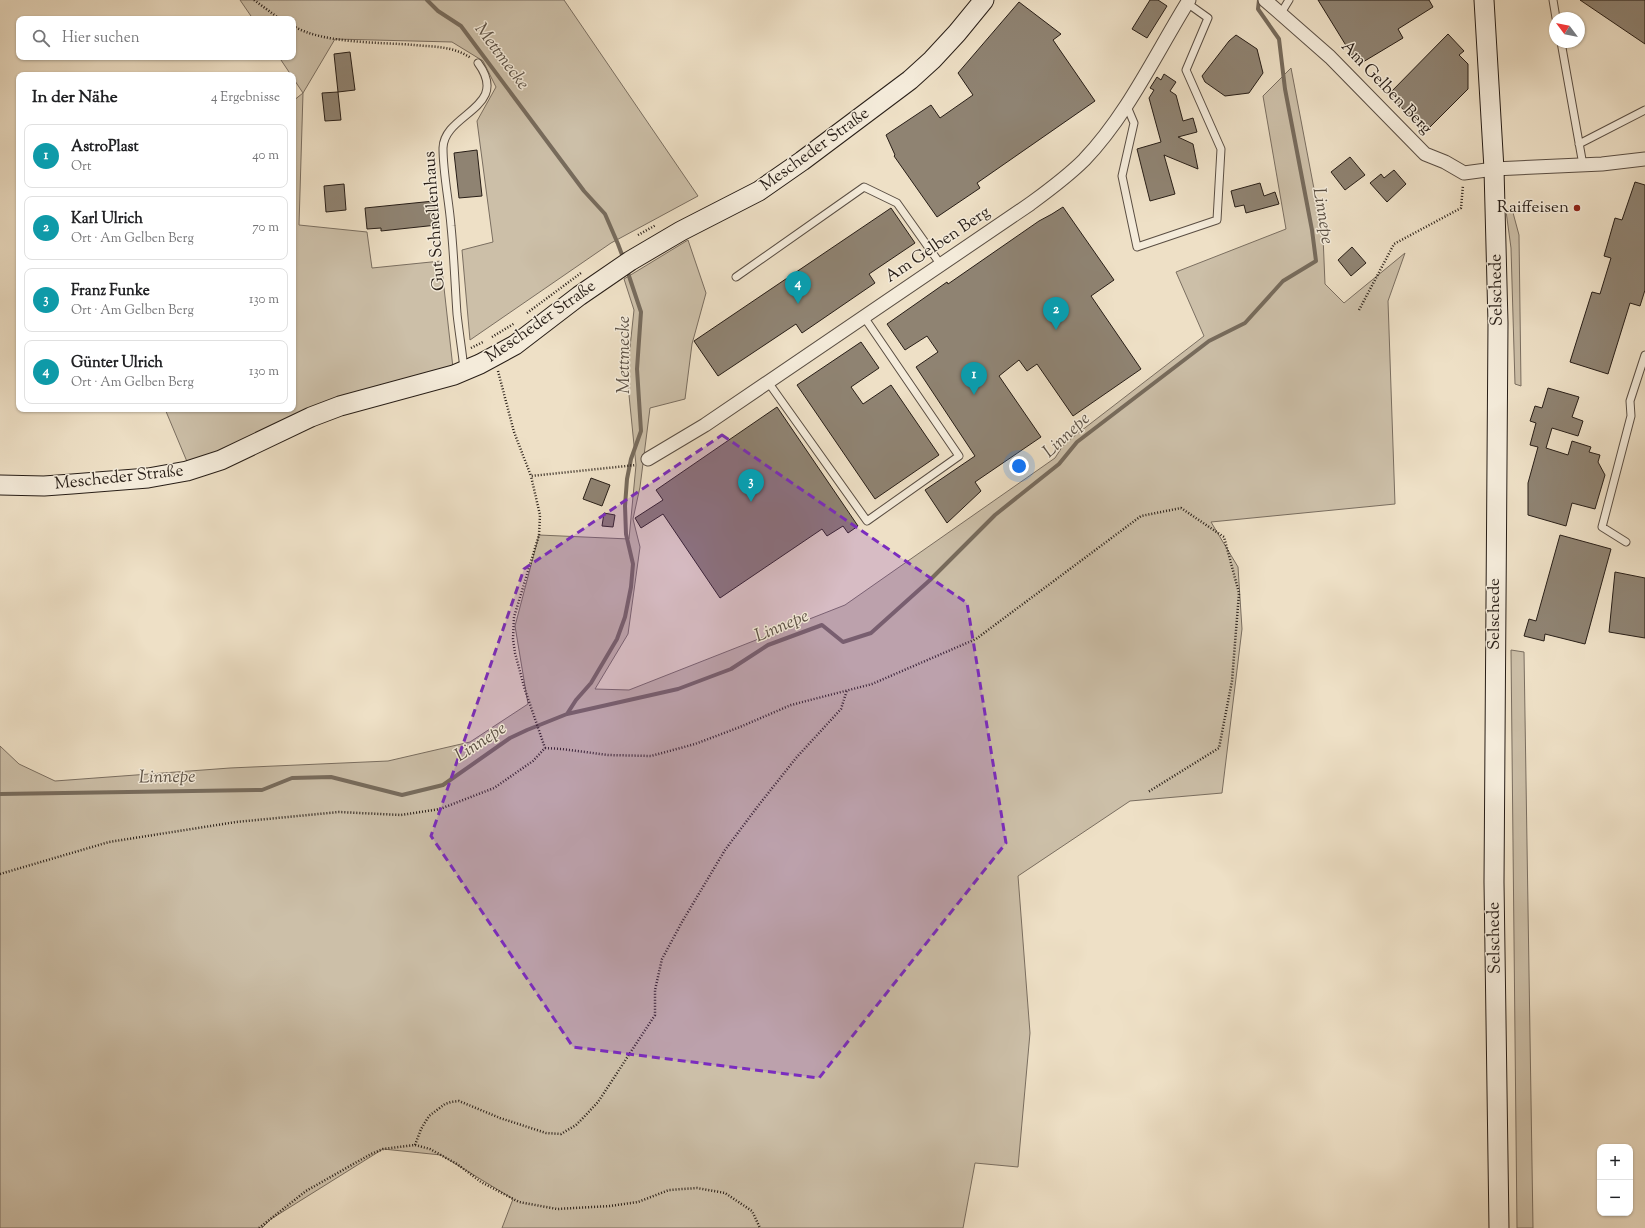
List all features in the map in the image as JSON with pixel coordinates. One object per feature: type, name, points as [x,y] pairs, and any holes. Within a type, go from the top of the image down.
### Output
[{"type":"street","name":"Mescheder Straße","points":[[0,485],[44,486],[72,484],[148,478],[187,471],[221,460],[311,416],[372,396],[416,386],[464,362],[495,357],[522,340],[579,296],[624,266],[681,231],[759,191],[802,161],[910,80],[932,60],[984,0]]},
{"type":"street","name":"Am Gelben Berg","points":[[1265,0],[1330,57],[1425,154],[1445,162],[1464,173]]},
{"type":"street","name":"Selschede","points":[[1484,0],[1494,169],[1498,323],[1494,882],[1499,1228]]},
{"type":"street","name":"Am Gelben Berg","points":[[648,459],[705,425],[1030,204],[1066,177],[1085,159],[1126,104],[1188,2]]},
{"type":"street","points":[[1464,173],[1494,169],[1602,164],[1645,159]]},
{"type":"lane","points":[[1278,11],[1289,0]]},
{"type":"lane","points":[[1553,0],[1555,12]]},
{"type":"lane","points":[[1126,104],[1134,123],[1122,176],[1137,247],[1216,220],[1221,149],[1186,70],[1208,18],[1188,2]]},
{"type":"lane","points":[[1562,48],[1583,165]]},
{"type":"lane","name":"Gut Schnellenhaus","points":[[464,362],[457,316],[451,226],[443,146],[447,136],[454,126],[475,108],[485,95],[487,88],[486,76],[478,63]]},
{"type":"lane","points":[[1579,144],[1645,110]]},
{"type":"lane","points":[[736,277],[864,187],[897,203],[941,265]]},
{"type":"lane","points":[[768,382],[867,521],[959,456],[864,317]]},
{"type":"lane","points":[[1626,542],[1602,527],[1631,416],[1630,401],[1645,355]]},
{"type":"path","points":[[254,0],[276,16]]},
{"type":"path","points":[[296,28],[303,32],[335,39],[443,47],[462,52],[478,63]]},
{"type":"path","points":[[1359,310],[1394,244],[1461,208],[1464,173]]},
{"type":"path","points":[[637,236],[658,224]]},
{"type":"path","points":[[525,314],[584,271]]},
{"type":"path","points":[[464,362],[494,336],[520,319]]},
{"type":"path","points":[[495,357],[514,432],[531,476],[540,515],[539,535],[514,618],[513,638],[515,654],[545,748]]},
{"type":"path","points":[[531,476],[636,465]]},
{"type":"path","points":[[545,748],[608,755],[651,756],[695,744],[791,705],[872,684],[976,639],[1141,516],[1181,508],[1224,537],[1239,593],[1232,681],[1219,748],[1148,792]]},
{"type":"path","points":[[415,1145],[421,1129],[429,1116],[445,1104],[451,1102],[459,1101],[500,1118],[546,1133],[561,1134],[576,1125],[583,1118],[598,1102],[655,1015],[655,990],[662,959],[725,850],[796,758],[841,709],[848,690]]},
{"type":"path","points":[[0,874],[109,842],[236,822],[339,812],[401,816],[440,809],[494,788],[533,761],[545,748]]},
{"type":"path","points":[[259,1228],[306,1191],[371,1154],[383,1149],[415,1145],[435,1152],[457,1164],[481,1182],[519,1202],[557,1208],[610,1206],[638,1202],[669,1190],[697,1188],[725,1193],[752,1211],[760,1228]]},
{"type":"highlighted area","points":[[722,435],[967,603],[1006,843],[819,1078],[573,1047],[431,836],[524,569]]},
{"type":"shaded area","points":[[240,0],[564,0],[698,196],[611,243],[470,340],[462,250],[493,242],[477,121],[496,87],[483,61],[452,42],[335,39],[303,93],[296,82],[296,72],[289,72],[281,60],[296,60],[296,16],[251,16]]},
{"type":"shaded area","points":[[1291,68],[1323,236],[1325,284],[1344,303],[1405,253],[1388,301],[1395,504],[1211,522],[1238,567],[1242,629],[1222,793],[1130,801],[1018,876],[1030,1033],[1018,1167],[975,1163],[963,1228],[502,1228],[513,1199],[441,1155],[383,1149],[271,1219],[262,1228],[0,1228],[0,746],[19,764],[55,781],[230,768],[388,761],[470,742],[528,704],[515,626],[539,535],[629,539],[636,465],[627,375],[634,310],[624,279],[688,240],[706,293],[692,344],[685,399],[650,408],[640,487],[633,519],[640,547],[628,634],[595,689],[629,690],[845,605],[1055,458],[1064,444],[1204,336],[1176,272],[1286,229],[1263,96]]},
{"type":"shaded area","points":[[303,93],[299,225],[367,232],[372,268],[441,261],[453,368],[246,440],[188,464],[166,412],[296,412],[296,99]]},
{"type":"shaded area","points":[[1512,209],[1519,235],[1521,386],[1515,384],[1511,248],[1506,211]]},
{"type":"shaded area","points":[[1511,650],[1524,652],[1533,1228],[1517,1228]]},
{"type":"building","points":[[1150,0],[1158,0],[1167,6],[1147,38],[1132,29]]},
{"type":"building","points":[[1318,0],[1429,0],[1433,7],[1398,29],[1403,38],[1358,65]]},
{"type":"building","points":[[1580,0],[1645,0],[1645,44]]},
{"type":"building","points":[[1019,2],[1061,34],[1053,40],[1095,101],[977,183],[980,188],[937,217],[894,156],[895,155],[886,135],[931,105],[940,118],[973,95],[958,73]]},
{"type":"building","points":[[1448,34],[1464,51],[1459,55],[1468,64],[1468,89],[1426,131],[1388,95]]},
{"type":"building","points":[[1236,35],[1257,49],[1263,73],[1249,93],[1225,96],[1205,82],[1202,76],[1229,41]]},
{"type":"building","points":[[350,52],[355,90],[338,92],[334,54]]},
{"type":"building","points":[[1164,74],[1176,82],[1170,91],[1176,95],[1183,121],[1193,118],[1197,132],[1178,137],[1193,144],[1198,169],[1164,155],[1175,194],[1150,201],[1137,149],[1161,142],[1149,98],[1154,90],[1150,88],[1157,77],[1161,80]]},
{"type":"building","points":[[338,92],[341,120],[325,121],[322,93]]},
{"type":"building","points":[[477,150],[482,196],[459,198],[454,153]]},
{"type":"building","points":[[1350,157],[1365,175],[1345,190],[1331,172]]},
{"type":"building","points":[[1394,170],[1406,184],[1387,202],[1370,183],[1381,174],[1384,178]]},
{"type":"building","points":[[1635,182],[1645,185],[1645,290],[1640,306],[1630,303],[1608,374],[1570,362],[1592,292],[1600,294],[1611,258],[1604,256],[1615,218],[1622,220]]},
{"type":"building","points":[[1260,183],[1264,196],[1275,192],[1279,204],[1246,213],[1244,205],[1235,207],[1231,191]]},
{"type":"building","points":[[344,184],[346,210],[326,212],[324,186]]},
{"type":"building","points":[[434,201],[437,225],[381,231],[381,228],[367,229],[365,208]]},
{"type":"building","points":[[1063,207],[1114,280],[1091,296],[1141,369],[1073,416],[1037,364],[1027,371],[1019,360],[999,376],[1041,437],[975,482],[981,491],[947,523],[925,490],[975,456],[916,367],[938,352],[927,336],[905,350],[887,324],[947,282],[948,284],[1039,221]]},
{"type":"building","points":[[891,208],[915,243],[869,274],[875,283],[802,333],[796,324],[718,376],[694,341]]},
{"type":"building","points":[[1352,247],[1366,263],[1351,276],[1338,260]]},
{"type":"building","points":[[861,342],[879,368],[851,387],[863,404],[891,385],[939,455],[875,499],[797,385]]},
{"type":"building","points":[[1548,388],[1579,397],[1572,417],[1583,421],[1578,436],[1552,428],[1546,448],[1568,455],[1572,441],[1591,447],[1589,452],[1600,455],[1598,462],[1605,475],[1595,509],[1572,503],[1566,526],[1528,515],[1528,483],[1538,447],[1530,445],[1536,423],[1530,421],[1535,406],[1542,408]]},
{"type":"building","points":[[777,407],[858,526],[848,533],[843,526],[827,536],[822,529],[720,598],[663,514],[641,528],[635,518],[663,500],[656,490]]},
{"type":"building","points":[[591,478],[610,485],[602,506],[583,499]]},
{"type":"building","points":[[604,513],[615,515],[613,527],[602,526]]},
{"type":"building","points":[[1560,535],[1611,549],[1585,644],[1545,634],[1544,641],[1524,636],[1529,619],[1536,621]]},
{"type":"building","points":[[1615,572],[1645,578],[1645,638],[1609,632]]},
{"type":"waterway","name":"Mettmecke","points":[[427,0],[438,11],[461,26],[584,191],[605,214],[624,260]]},
{"type":"waterway","name":"Linnepe","points":[[0,794],[262,790],[292,778],[331,777],[402,795],[443,785],[510,738],[527,730],[567,714],[678,689],[731,669],[768,645],[822,625],[843,642],[871,633],[930,580],[995,515],[1059,464],[1077,442],[1209,341],[1245,323],[1283,281],[1316,261],[1312,230],[1285,89],[1279,39],[1258,9],[1259,0]]},
{"type":"waterway","name":"Mettmecke","points":[[567,714],[576,700],[591,683],[617,639],[625,617],[631,587],[633,564],[626,534],[625,506],[627,479],[631,459],[641,431],[637,369],[641,312],[627,270]]},
{"type":"place","name":"Raiffeisen","points":[[1577,208]]},
{"type":"place","name":"Günter Ulrich","points":[[798,304]]},
{"type":"place","name":"Karl Ulrich","points":[[1056,330]]},
{"type":"place","name":"AstroPlast","points":[[974,395]]},
{"type":"place","name":"Franz Funke","points":[[751,502]]}]
